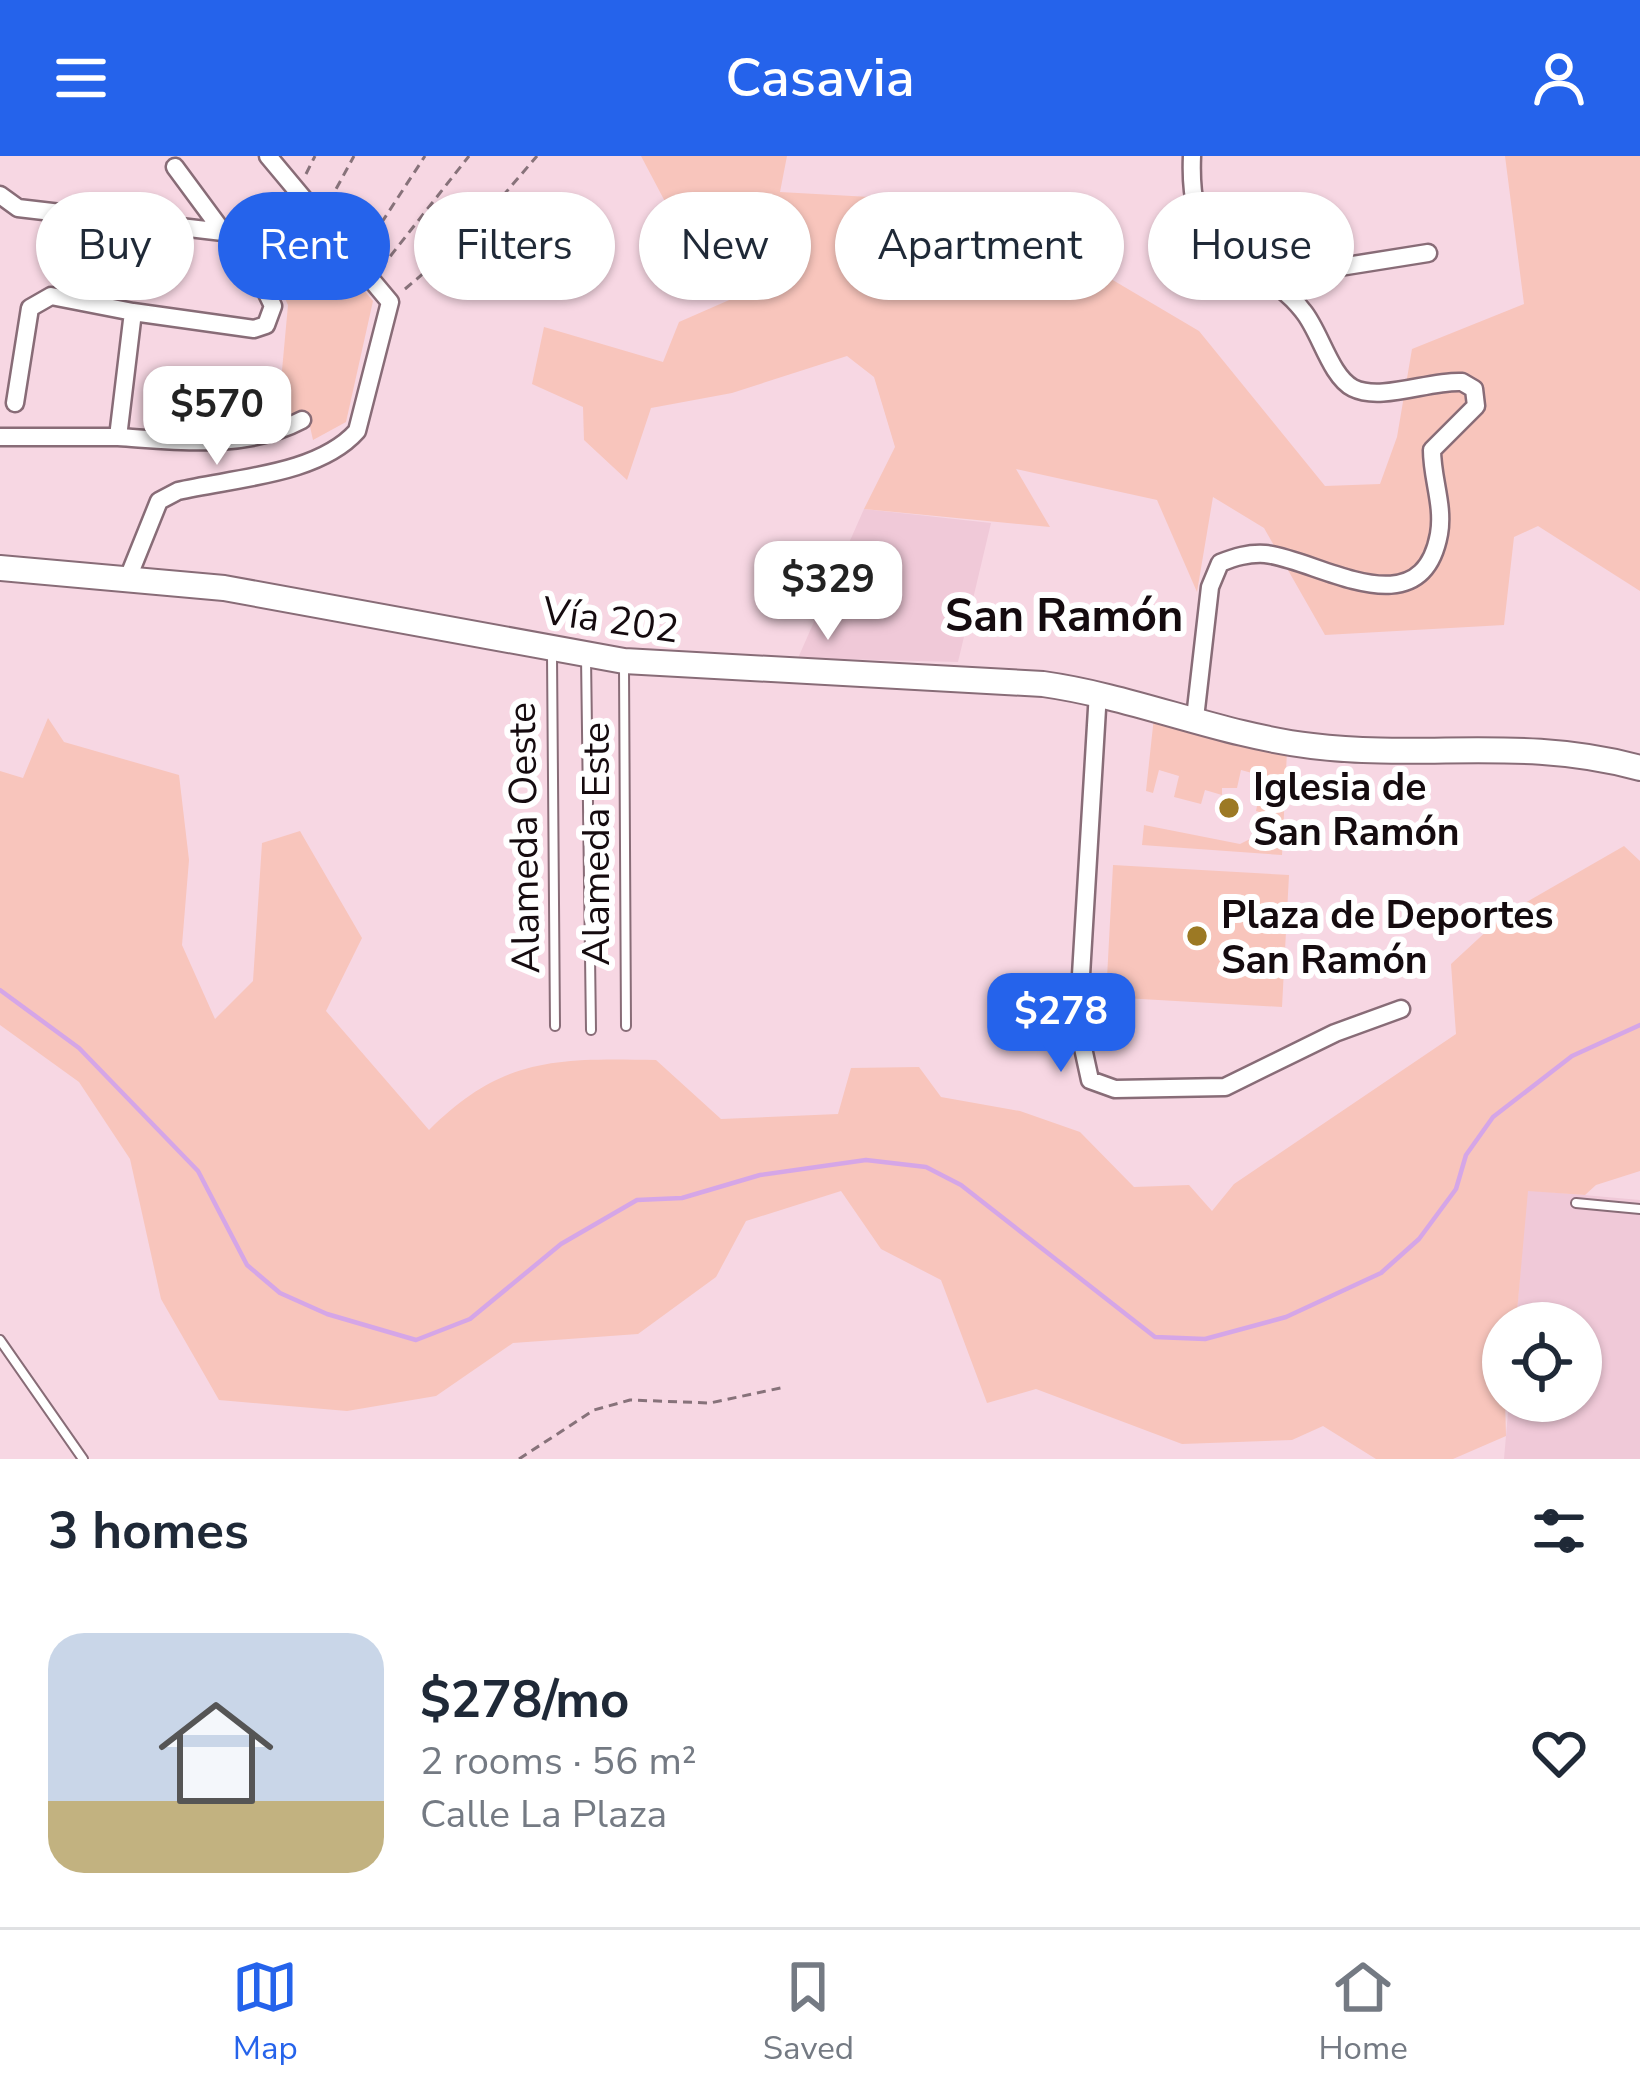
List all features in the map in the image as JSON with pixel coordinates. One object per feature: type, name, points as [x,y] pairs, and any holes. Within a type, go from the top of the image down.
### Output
[{"type":"main road","name":"Vía 202","points":[[0,568],[245,591],[624,661],[994,681],[1098,692],[1253,737],[1312,746],[1398,752],[1521,747],[1577,751],[1640,768]]},
{"type":"street","points":[[268,156],[299,192]]},
{"type":"street","points":[[1192,156],[1195,192]]},
{"type":"street","points":[[175,167],[218,225]]},
{"type":"street","points":[[0,195],[19,208],[218,231]]},
{"type":"street","points":[[1354,265],[1427,253]]},
{"type":"street","points":[[16,403],[30,308],[38,301],[51,296],[254,329],[266,325],[271,300]]},
{"type":"street","points":[[1195,718],[1210,587],[1220,563],[1238,555],[1267,554],[1355,585],[1407,579],[1424,568],[1438,534],[1441,510],[1432,451],[1441,436],[1472,416],[1476,406],[1474,389],[1462,382],[1356,390],[1344,381],[1293,300]]},
{"type":"street","points":[[128,578],[159,501],[178,491],[314,460],[344,446],[357,431],[389,302]]},
{"type":"street","points":[[118,437],[133,312]]},
{"type":"street","points":[[0,437],[205,443],[280,432],[302,420]]},
{"type":"street","points":[[1098,692],[1078,1024],[1090,1080],[1115,1089],[1225,1088],[1335,1033],[1401,1009]]},
{"type":"lane","name":"Alameda Oeste","points":[[551,649],[555,1026]]},
{"type":"lane","points":[[586,655],[590,1030]]},
{"type":"lane","name":"Alameda Este","points":[[624,661],[626,1026]]},
{"type":"lane","points":[[1576,1203],[1640,1209]]},
{"type":"lane","points":[[0,1340],[83,1459]]},
{"type":"path","points":[[335,192],[354,156]]},
{"type":"path","points":[[390,210],[425,156]]},
{"type":"path","points":[[390,256],[469,156]]},
{"type":"path","points":[[389,302],[471,233],[537,156]]},
{"type":"path","points":[[519,1459],[594,1410],[630,1400],[710,1403],[785,1387]]},
{"type":"shaded area","points":[[641,156],[787,156],[780,192],[660,192]]},
{"type":"shaded area","points":[[1505,156],[1640,156],[1640,591],[1538,526],[1514,537],[1504,625],[1325,635],[1264,528],[1213,497],[1197,592],[1157,500],[1016,469],[1050,527],[864,509],[895,447],[874,377],[847,356],[732,393],[651,408],[627,480],[584,440],[583,407],[532,384],[544,327],[663,362],[679,322],[729,300],[811,300],[811,194],[835,195],[835,300],[1124,300],[1124,287],[1199,331],[1325,486],[1380,484],[1397,437],[1412,349],[1524,304]]},
{"type":"shaded area","points":[[286,300],[373,301],[346,422],[313,440],[307,413],[277,425]]},
{"type":"shaded area","points":[[864,509],[991,523],[958,662],[798,658]]},
{"type":"shaded area","points":[[1154,717],[1287,751],[1282,855],[1142,845],[1144,825],[1240,844],[1262,833],[1266,814],[1256,811],[1263,776],[1241,770],[1237,788],[1222,788],[1222,795],[1205,790],[1201,804],[1174,797],[1179,776],[1159,770],[1153,793],[1146,791]]},
{"type":"shaded area","points":[[48,718],[64,742],[179,775],[189,860],[182,945],[215,1019],[253,981],[262,843],[300,831],[362,938],[326,1011],[429,1130],[481,1088],[507,1075],[560,1062],[656,1060],[721,1119],[838,1114],[851,1068],[919,1067],[941,1097],[1020,1111],[1080,1132],[1134,1187],[1189,1185],[1212,1211],[1234,1184],[1456,1034],[1451,964],[1504,915],[1624,846],[1640,861],[1640,1171],[1596,1185],[1585,1195],[1528,1191],[1518,1302],[1482,1302],[1482,1422],[1506,1422],[1506,1436],[1453,1459],[1376,1459],[1323,1426],[1292,1440],[1182,1444],[1036,1389],[987,1403],[941,1280],[881,1249],[841,1191],[746,1221],[716,1277],[638,1334],[513,1343],[436,1396],[347,1411],[219,1400],[161,1299],[130,1159],[79,1082],[0,1025],[0,771],[23,778]]},
{"type":"shaded area","name":"Plaza de Deportes San Ramón","points":[[1113,865],[1289,875],[1282,1007],[1106,997]]},
{"type":"shaded area","points":[[1527,1190],[1640,1200],[1640,1459],[1504,1459],[1507,1422],[1602,1422],[1602,1302],[1518,1302]]},
{"type":"waterway","points":[[0,990],[79,1048],[198,1171],[247,1265],[280,1293],[327,1314],[416,1340],[470,1319],[561,1244],[637,1200],[682,1198],[760,1175],[866,1160],[926,1167],[961,1185],[1155,1337],[1205,1339],[1286,1317],[1381,1273],[1419,1239],[1456,1189],[1466,1155],[1493,1117],[1572,1056],[1640,1025]]},
{"type":"place","name":"Iglesia de San Ramón","points":[[1229,808]]},
{"type":"place","name":"Plaza de Deportes San Ramón","points":[[1197,936]]},
{"type":"district","name":"San Ramón","points":[[1064,615]]}]
